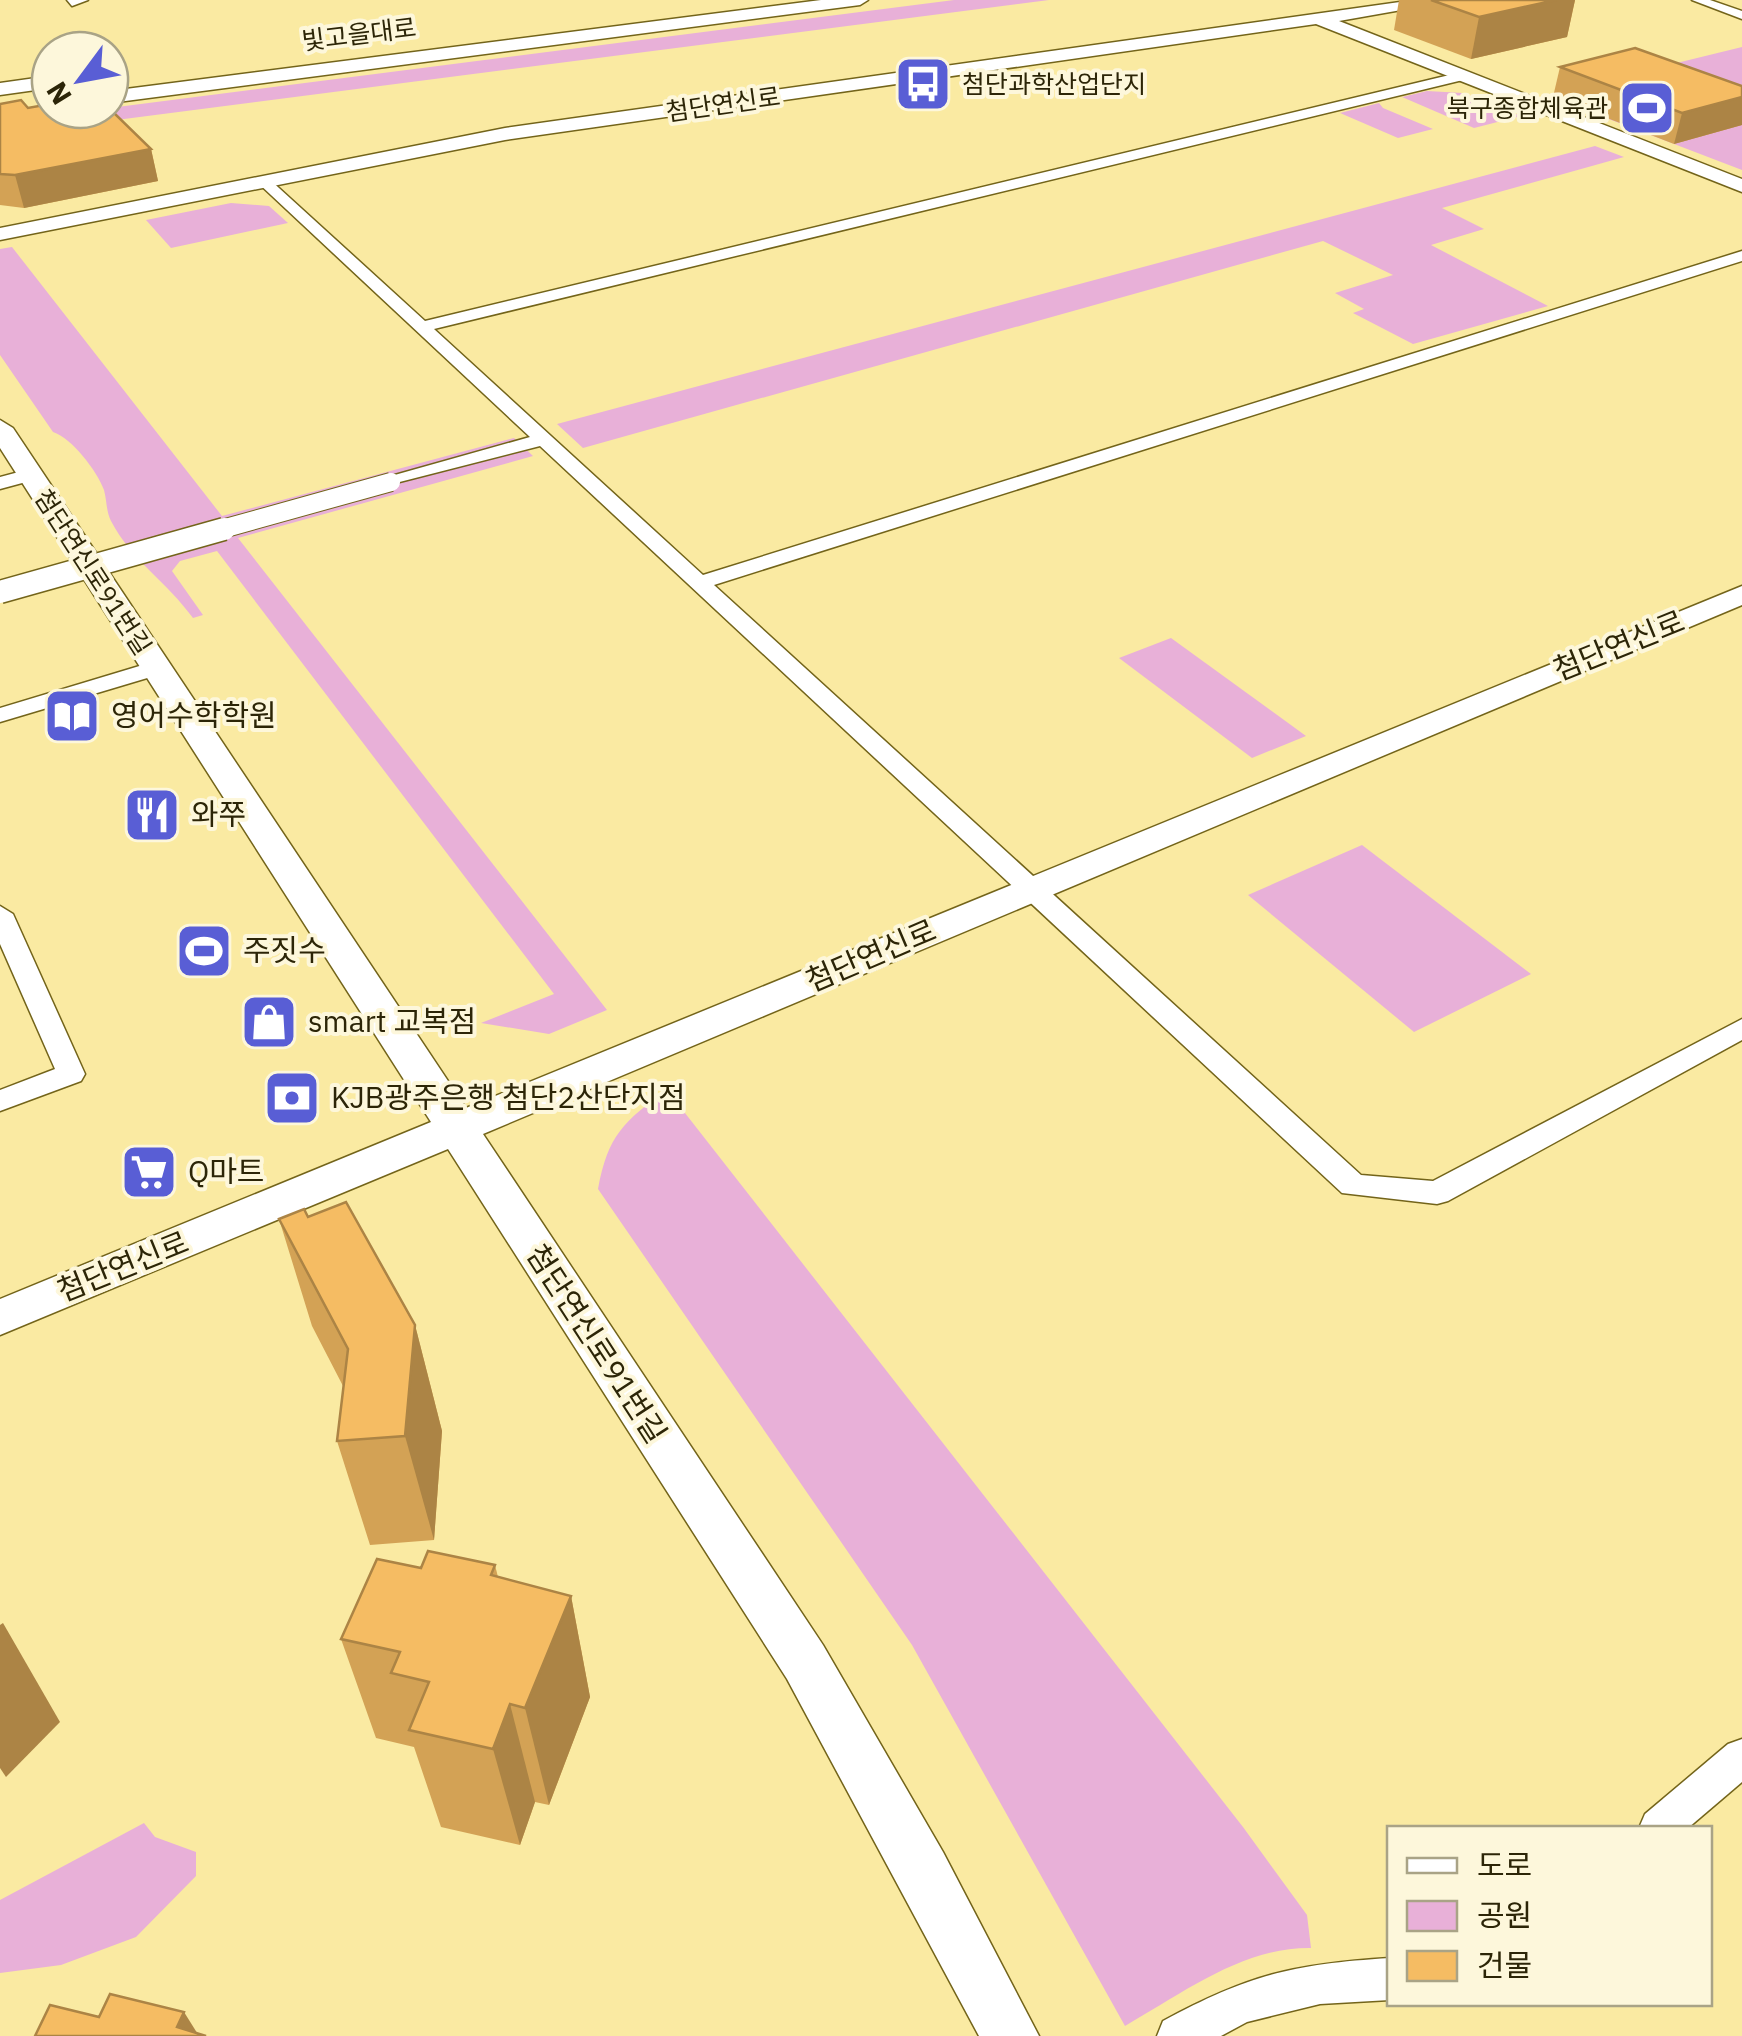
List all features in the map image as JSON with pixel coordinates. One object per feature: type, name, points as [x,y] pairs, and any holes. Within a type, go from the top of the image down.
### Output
[{"type":"street","points":[[445,34],[736,0]]},
{"type":"street","name":"빛고을대로","points":[[130,87],[762,0]]},
{"type":"street","name":"빛고을대로","points":[[130,88],[852,0]]},
{"type":"street","points":[[130,88],[860,0]]},
{"type":"street","name":"첨단연신로","points":[[0,234],[505,134],[1450,0]]},
{"type":"street","points":[[1698,0],[1742,15]]},
{"type":"street","points":[[1286,6],[1742,186]]},
{"type":"street","points":[[422,327],[1462,76]]},
{"type":"street","points":[[0,88],[30,84]]},
{"type":"street","points":[[0,100],[30,96]]},
{"type":"street","points":[[263,181],[1353,1185],[1437,1194],[1742,1028]]},
{"type":"street","points":[[702,582],[1742,256]]},
{"type":"street","name":"첨단연신로91번길","points":[[0,428],[15,479],[156,668],[805,1662],[924,1870],[1010,2036]]},
{"type":"street","points":[[0,592],[545,440]]},
{"type":"street","name":"첨단연신로","points":[[0,1318],[1742,595]]},
{"type":"street","name":"첨단연신로91번길","points":[[0,715],[156,668]]},
{"type":"street","points":[[0,914],[71,1074],[0,1101]]},
{"type":"street","points":[[1661,1826],[1742,1757]]},
{"type":"street","points":[[1178,2036],[1241,2002],[1320,1983],[1387,1980]]},
{"type":"green space","points":[[954,0],[1049,0],[130,118],[130,105]]},
{"type":"green space","points":[[1742,47],[1742,170],[1546,95]]},
{"type":"green space","points":[[1427,91],[1463,93],[1521,116],[1474,128],[1402,97]]},
{"type":"green space","points":[[1379,103],[1433,129],[1398,138],[1340,113]]},
{"type":"green space","points":[[30,118],[30,130],[39,130],[0,135],[0,122]]},
{"type":"green space","points":[[1595,146],[1624,157],[1442,208],[1484,229],[1431,245],[1548,306],[1413,344],[1353,313],[1364,309],[1335,293],[1393,275],[1323,241],[583,448],[557,424]]},
{"type":"green space","points":[[231,203],[269,206],[288,223],[171,248],[146,220]]},
{"type":"green space","points":[[12,247],[222,516],[514,438],[533,456],[238,538],[607,1010],[549,1034],[481,1023],[554,994],[217,551],[180,561],[172,571],[203,615],[193,618],[119,535],[109,517],[104,490],[96,474],[76,448],[53,432],[0,355],[0,249]]},
{"type":"green space","points":[[1171,638],[1306,736],[1252,758],[1119,658]]},
{"type":"green space","points":[[1362,845],[1531,974],[1414,1032],[1248,895]]},
{"type":"green space","points":[[667,1090],[1243,1827],[1307,1915],[1311,1948],[1261,1955],[1214,1974],[1125,2026],[912,1645],[598,1189],[607,1155],[620,1131]]},
{"type":"green space","points":[[144,1823],[155,1837],[196,1852],[196,1876],[136,1937],[61,1965],[0,1973],[0,1900]]},
{"type":"building","points":[[1431,0],[1556,0],[1479,17]]},
{"type":"building","points":[[1635,48],[1742,86],[1742,97],[1682,113],[1560,67]]},
{"type":"building","points":[[21,100],[30,108],[30,130],[130,129],[151,149],[15,175],[0,174],[0,104]]},
{"type":"building","points":[[346,1202],[415,1325],[405,1436],[337,1441],[348,1349],[279,1219],[304,1209],[308,1217]]},
{"type":"building","points":[[428,1551],[495,1565],[491,1575],[571,1596],[525,1708],[510,1704],[493,1749],[409,1730],[429,1682],[391,1673],[400,1652],[341,1639],[377,1559],[421,1568]]},
{"type":"building","points":[[110,1994],[184,2012],[177,2027],[206,2036],[35,2036],[50,2005],[99,2017]]},
{"type":"place","name":"첨단과학산업단지","points":[[923,84]]},
{"type":"place","name":"북구종합체육관","points":[[1647,108]]},
{"type":"place","name":"영어수학학원","points":[[72,716]]},
{"type":"place","name":"와쭈","points":[[152,815]]},
{"type":"place","name":"주짓수","points":[[204,951]]},
{"type":"place","name":"smart 교복점","points":[[269,1022]]},
{"type":"place","name":"KJB광주은행 첨단2산단지점","points":[[292,1098]]},
{"type":"place","name":"Q마트","points":[[149,1172]]}]
